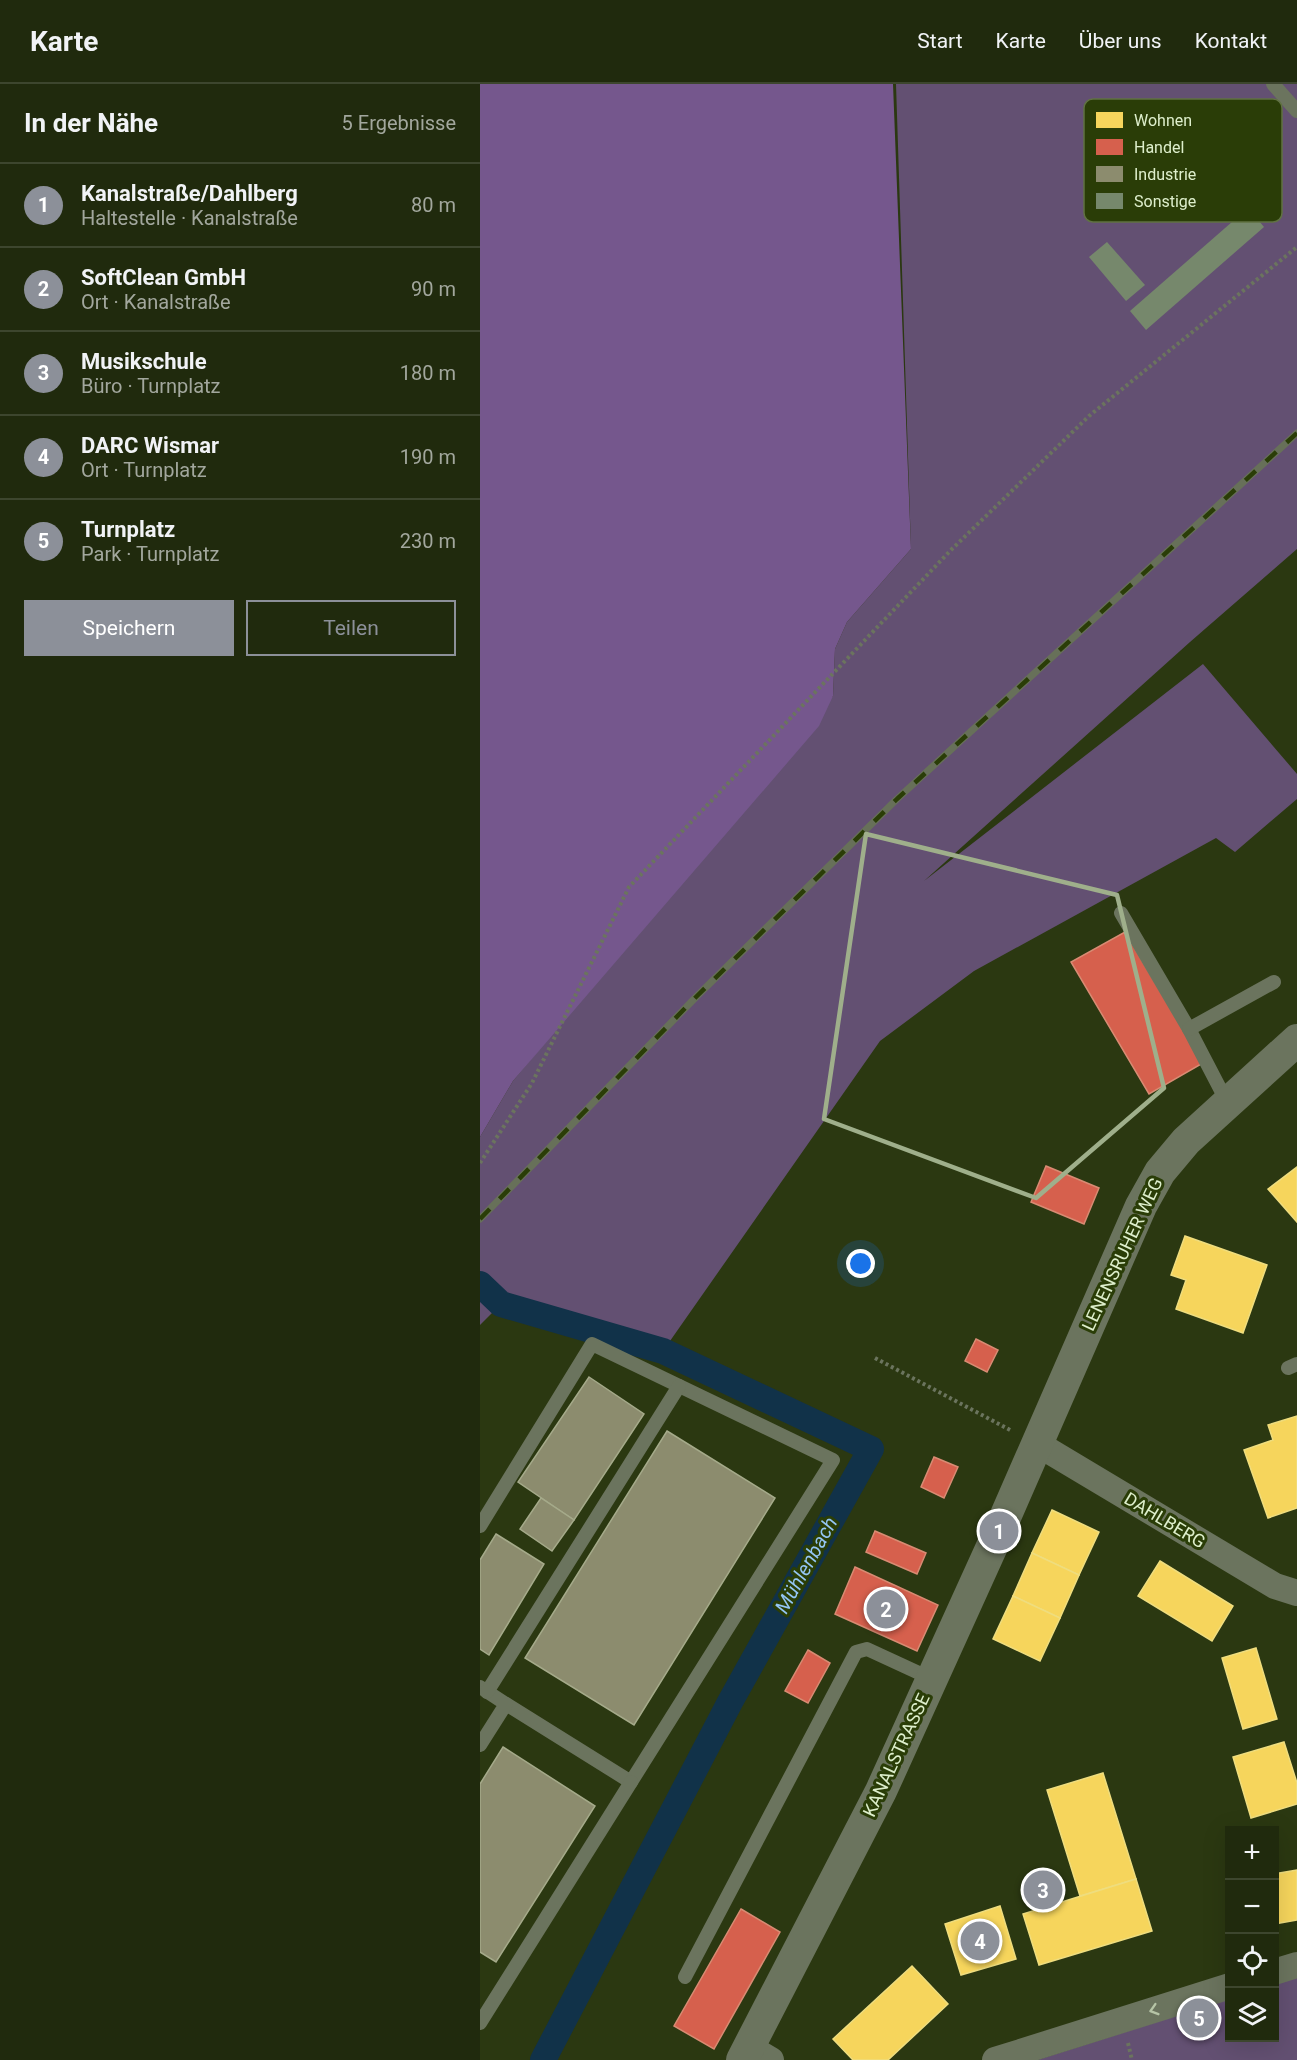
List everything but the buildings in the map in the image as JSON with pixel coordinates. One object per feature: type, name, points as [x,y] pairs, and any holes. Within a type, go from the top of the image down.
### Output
[{"type":"street","name":"LENENSRUHER WEG","points":[[1036,1443],[1141,1206],[1167,1164],[1186,1140],[1297,1040]]},
{"type":"street","name":"DAHLBERG","points":[[1036,1443],[1275,1586],[1297,1593]]},
{"type":"street","name":"KANALSTRASSE","points":[[754,2056],[876,1802],[1036,1443]]},
{"type":"street","points":[[1279,1971],[1297,1965]]},
{"type":"street","points":[[994,2060],[1225,1988]]},
{"type":"lane","points":[[1273,84],[1297,111]]},
{"type":"lane","points":[[1121,913],[1189,1029],[1227,1102]]},
{"type":"lane","points":[[1189,1029],[1274,982]]},
{"type":"lane","points":[[480,1526],[592,1344],[833,1460],[480,2023]]},
{"type":"lane","points":[[631,1782],[483,1690],[679,1386]]},
{"type":"lane","points":[[685,1977],[856,1652],[867,1649],[932,1678]]},
{"type":"lane","points":[[480,1745],[506,1704]]},
{"type":"path","points":[[480,1163],[532,1083],[629,887],[951,550],[1089,416],[1297,247]]},
{"type":"path","points":[[875,1358],[1036,1443]]},
{"type":"highlighted area","points":[[866,834],[1117,895],[1164,1088],[1036,1198],[824,1119]]},
{"type":"shaded area","points":[[480,84],[893,84],[911,549],[847,622],[835,649],[833,696],[819,726],[513,1081],[480,1137]]},
{"type":"shaded area","points":[[896,84],[1297,84],[1297,549],[924,881],[1203,664],[1297,774],[1297,799],[1235,852],[1216,838],[974,971],[880,1041],[663,1351],[501,1304],[480,1325],[480,1137],[513,1081],[833,696],[835,649],[847,622],[911,549]]},
{"type":"shaded area","points":[[1297,1977],[1297,2060],[1037,2060],[1225,2000],[1225,2042],[1279,2042],[1279,1983]]},
{"type":"waterway","name":"Mühlenbach","points":[[480,1284],[501,1304],[663,1351],[871,1449],[730,1702],[543,2060]]},
{"type":"railway","points":[[480,1219],[696,997],[897,799],[1297,433]]},
{"type":"place","name":"Kanalstraße/Dahlberg","points":[[999,1531]]},
{"type":"place","name":"SoftClean GmbH","points":[[886,1609]]},
{"type":"place","name":"Musikschule","points":[[1043,1890]]},
{"type":"place","name":"DARC Wismar","points":[[980,1941]]},
{"type":"place","name":"Turnplatz","points":[[1199,2018]]}]
